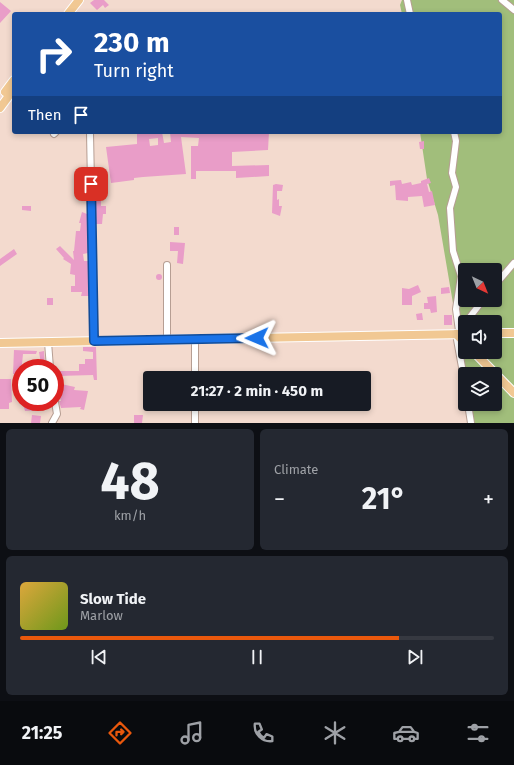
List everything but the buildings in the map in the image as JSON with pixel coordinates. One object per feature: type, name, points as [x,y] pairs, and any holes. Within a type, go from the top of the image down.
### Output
[{"type":"main road","points":[[63,12],[72,0]]},
{"type":"main road","points":[[70,12],[79,0]]},
{"type":"main road","points":[[0,99],[12,83]]},
{"type":"main road","points":[[0,108],[12,92]]},
{"type":"main road","points":[[0,343],[458,333]]},
{"type":"main road","points":[[502,333],[514,333]]},
{"type":"main road","points":[[481,359],[514,393]]},
{"type":"street","points":[[407,0],[410,12]]},
{"type":"street","points":[[502,0],[514,10]]},
{"type":"street","points":[[90,134],[94,341]]},
{"type":"street","points":[[454,134],[456,141],[452,173],[456,187],[450,206],[452,251],[461,276],[456,306],[458,320]]},
{"type":"street","points":[[502,278],[514,263]]},
{"type":"street","points":[[167,265],[167,340]]},
{"type":"street","points":[[471,315],[478,307]]},
{"type":"street","points":[[195,339],[195,371]]},
{"type":"street","points":[[48,342],[49,359]]},
{"type":"street","points":[[52,423],[57,414],[56,411]]},
{"type":"street","points":[[195,411],[196,423]]},
{"type":"street","points":[[469,411],[471,423]]},
{"type":"green space","points":[[402,0],[514,0],[514,423],[474,423],[471,411],[502,411],[502,367],[464,367],[462,359],[502,359],[502,315],[458,315],[458,333],[438,215],[427,179],[420,134],[502,134],[502,12],[402,12],[400,5]]},
{"type":"route","points":[[91,184],[94,341],[257,338]]}]
